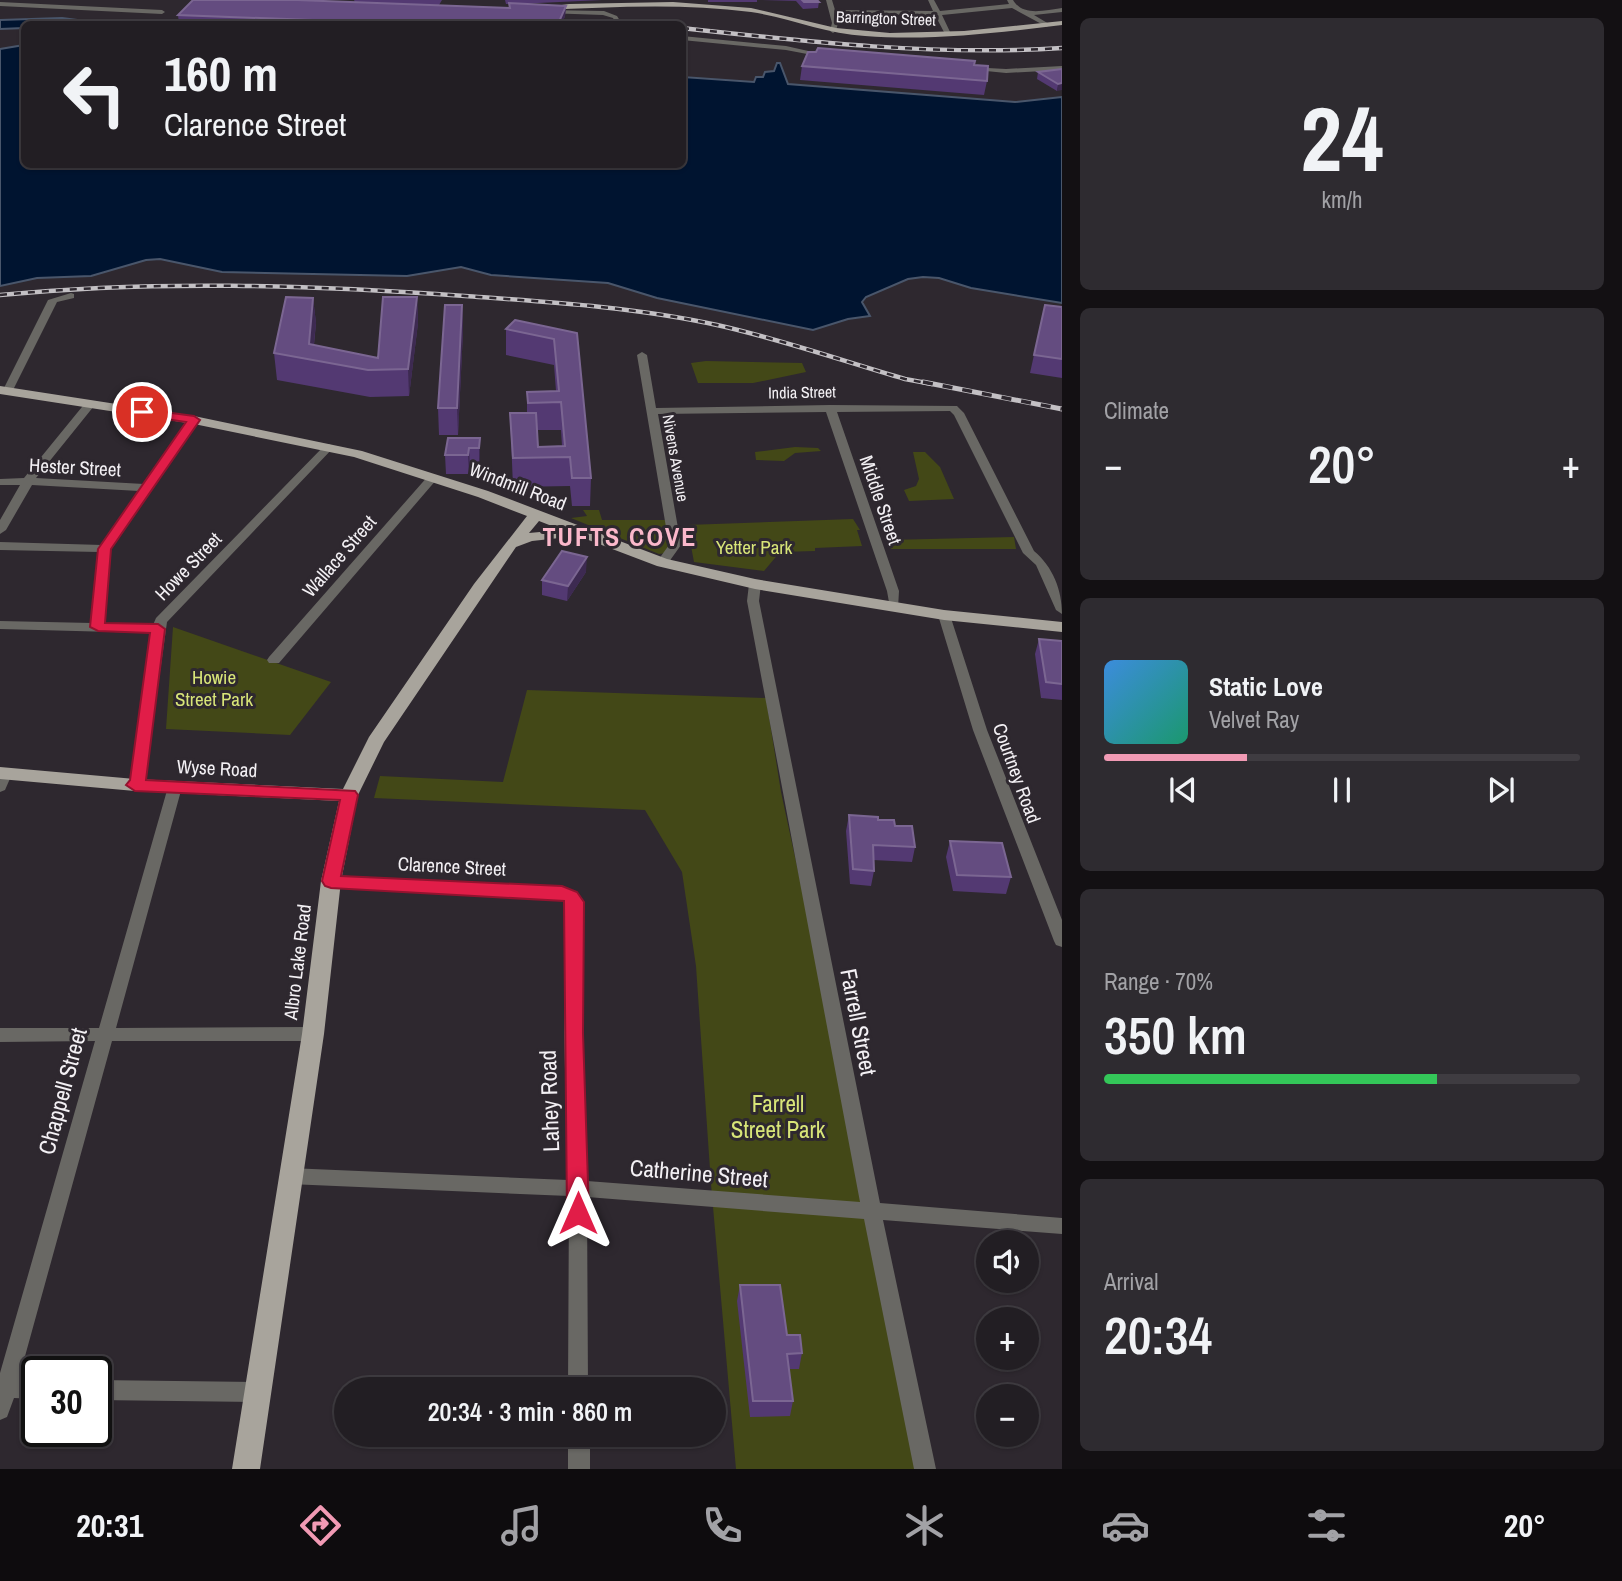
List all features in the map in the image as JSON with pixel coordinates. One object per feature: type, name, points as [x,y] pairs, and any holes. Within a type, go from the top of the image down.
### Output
[{"type":"main road","name":"Barrington Street","points":[[536,10],[656,4],[705,6],[751,10],[808,25],[880,35],[948,34],[1062,23]]},
{"type":"main road","name":"Windmill Road","points":[[4,390],[194,420],[329,447],[433,477],[662,564],[755,584],[944,615],[1062,627]]},
{"type":"main road","name":"Albro Lake Road","points":[[246,1469],[289,1176],[313,1034],[331,881],[349,795],[375,741],[511,544],[536,515]]},
{"type":"main road","points":[[511,544],[543,535],[581,533]]},
{"type":"main road","name":"Wyse Road","points":[[2,778],[349,795]]},
{"type":"street","points":[[829,0],[834,27]]},
{"type":"street","points":[[931,0],[948,34]]},
{"type":"street","points":[[833,12],[938,13],[1013,2],[1047,25]]},
{"type":"street","points":[[0,4],[162,12]]},
{"type":"street","points":[[536,10],[604,13],[615,17],[617,21]]},
{"type":"street","points":[[1027,14],[1062,10]]},
{"type":"street","points":[[686,38],[786,48],[831,57]]},
{"type":"street","points":[[963,69],[1006,71],[1062,68]]},
{"type":"street","points":[[4,390],[53,300],[71,296]]},
{"type":"street","name":"Nivens Avenue","points":[[642,355],[675,545],[662,564]]},
{"type":"street","points":[[0,530],[28,481],[90,404]]},
{"type":"street","name":"Middle Street","points":[[830,408],[893,591],[894,605]]},
{"type":"street","name":"India Street","points":[[652,411],[953,408],[959,413],[1028,553],[1041,564],[1062,610]]},
{"type":"street","points":[[98,627],[105,549],[194,420]]},
{"type":"street","name":"Howe Street","points":[[135,785],[138,780],[161,621],[329,447]]},
{"type":"street","name":"Wallace Street","points":[[275,660],[433,477]]},
{"type":"street","name":"Hester Street","points":[[0,482],[28,481],[149,488]]},
{"type":"street","points":[[0,547],[105,549]]},
{"type":"street","name":"Farrell Street","points":[[755,584],[753,601],[925,1469]]},
{"type":"street","name":"Courtney Road","points":[[944,615],[985,743],[1062,941]]},
{"type":"street","points":[[0,625],[158,629]]},
{"type":"street","name":"Chappell Street","points":[[0,1409],[3,1388],[175,787]]},
{"type":"street","name":"Clarence Street","points":[[331,881],[562,893],[570,897]]},
{"type":"street","name":"Lahey Road","points":[[570,897],[575,902],[573,1033],[578,1188],[578,1377]]},
{"type":"street","points":[[0,1035],[313,1034]]},
{"type":"street","name":"Catherine Street","points":[[289,1176],[578,1188],[1062,1226]]},
{"type":"street","points":[[3,1388],[21,1389]]},
{"type":"street","points":[[112,1390],[258,1392]]},
{"type":"street","points":[[579,1447],[579,1469]]},
{"type":"green space","points":[[691,363],[802,363],[806,372],[753,383],[698,383]]},
{"type":"green space","points":[[795,447],[818,448],[821,451],[795,453],[784,461],[756,460],[755,452]]},
{"type":"green space","points":[[913,452],[925,452],[940,467],[954,499],[909,501],[904,490],[916,486],[919,479]]},
{"type":"green space","points":[[583,510],[599,510],[602,520],[667,520],[671,544],[666,553],[659,554],[571,518],[587,516]]},
{"type":"green space","name":"Yetter Park","points":[[853,519],[860,530],[857,530],[862,546],[780,552],[764,571],[694,562],[687,525]]},
{"type":"green space","points":[[1014,537],[1016,549],[891,549],[888,540]]},
{"type":"green space","name":"Howie Street Park","points":[[173,627],[331,682],[290,735],[166,729]]},
{"type":"green space","name":"Farrell Street Park","points":[[527,690],[766,698],[781,792],[868,1197],[920,1469],[736,1469],[711,1184],[696,966],[682,872],[645,810],[374,798],[380,776],[503,782]]},
{"type":"water","points":[[62,18],[85,21],[21,21],[21,28],[0,29],[0,20]]},
{"type":"water","points":[[21,46],[21,168],[686,168],[686,77],[754,82],[756,77],[763,77],[765,72],[774,71],[777,63],[780,63],[788,84],[1015,102],[1062,97],[1062,303],[923,277],[908,279],[866,297],[862,302],[870,316],[848,319],[813,330],[657,298],[608,283],[491,275],[461,267],[407,276],[222,272],[160,259],[146,260],[91,276],[37,278],[0,286],[0,49]]},
{"type":"building","points":[[193,0],[297,0],[510,8],[509,3],[566,6],[559,21],[337,21],[178,15]]},
{"type":"building","points":[[818,48],[975,61],[974,65],[988,66],[987,81],[802,66],[808,52],[816,52]]},
{"type":"building","points":[[1062,69],[1062,83],[1058,84],[1038,72]]},
{"type":"building","points":[[286,297],[313,298],[309,344],[378,358],[383,297],[417,297],[408,369],[368,370],[274,353]]},
{"type":"building","points":[[445,305],[462,305],[457,408],[438,408]]},
{"type":"building","points":[[1045,305],[1062,307],[1062,359],[1034,355]]},
{"type":"building","points":[[515,320],[577,333],[591,478],[572,478],[570,457],[513,458],[510,413],[536,413],[538,447],[565,446],[561,402],[528,403],[527,392],[559,391],[554,339],[506,329]]},
{"type":"building","points":[[448,438],[480,438],[479,448],[469,448],[468,455],[445,455]]},
{"type":"building","points":[[562,551],[587,557],[568,586],[542,580]]},
{"type":"building","points":[[1039,639],[1062,641],[1062,684],[1046,682]]},
{"type":"building","points":[[849,815],[878,817],[878,820],[894,820],[895,826],[912,826],[915,847],[873,845],[874,871],[853,869]]},
{"type":"building","points":[[950,841],[1002,843],[1011,877],[957,875]]},
{"type":"building","points":[[740,1285],[780,1285],[787,1335],[800,1335],[802,1353],[787,1354],[793,1401],[753,1401]]},
{"type":"railway","points":[[686,28],[824,43],[919,49],[1062,48]]},
{"type":"railway","points":[[0,295],[116,287],[290,287],[407,292],[591,306],[717,325],[788,343],[905,379],[932,384]]},
{"type":"railway","points":[[923,382],[1062,409]]},
{"type":"district","name":"TUFTS COVE","points":[[620,536]]},
{"type":"route","points":[[142,412],[194,420],[105,549],[98,627],[158,629],[138,780],[135,785],[349,795],[331,881],[562,893],[570,897],[575,902],[573,1033],[578,1213]]}]
